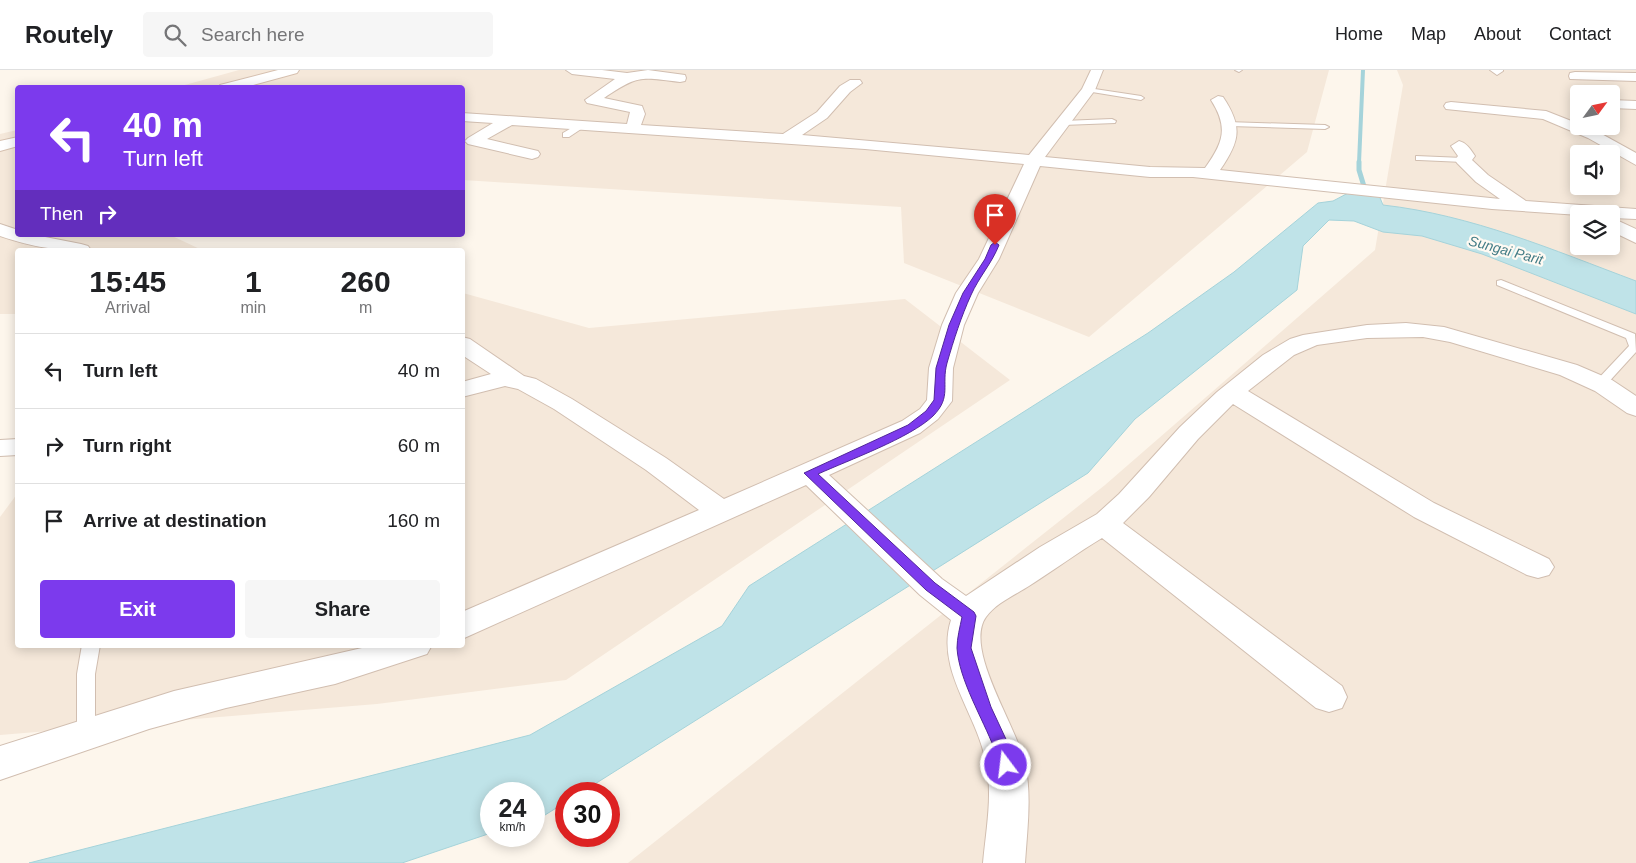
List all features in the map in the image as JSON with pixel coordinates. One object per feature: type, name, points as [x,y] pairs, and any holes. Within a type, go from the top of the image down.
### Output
[{"type":"street","points":[[236,85],[292,70]]},
{"type":"street","points":[[572,70],[627,78],[648,74],[680,78]]},
{"type":"street","points":[[465,625],[810,473],[911,427],[929,414],[939,401],[941,368],[953,325],[967,293],[989,259],[1001,231],[1020,197],[1034,160],[1088,90],[1096,70]]},
{"type":"street","points":[[1575,76],[1636,77]]},
{"type":"street","points":[[627,78],[592,100],[637,109],[638,114],[632,128]]},
{"type":"street","points":[[786,139],[822,115],[845,89],[855,83]]},
{"type":"street","points":[[1209,174],[1229,142],[1231,134],[1227,114],[1218,100]]},
{"type":"street","points":[[1620,104],[1636,105]]},
{"type":"street","points":[[1451,106],[1546,115],[1586,131],[1636,160]]},
{"type":"street","points":[[465,116],[786,139],[1150,172],[1209,174],[1324,184],[1570,212]]},
{"type":"street","points":[[468,140],[510,120]]},
{"type":"street","points":[[468,140],[532,154]]},
{"type":"street","points":[[0,146],[15,142]]},
{"type":"street","points":[[1461,153],[1480,178],[1522,206]]},
{"type":"street","points":[[1620,215],[1636,214]]},
{"type":"street","points":[[1620,226],[1636,237]]},
{"type":"street","points":[[0,230],[15,235]]},
{"type":"street","points":[[22,237],[70,248]]},
{"type":"street","points":[[1004,863],[1007,810],[1006,765],[1003,750],[983,707],[964,648],[969,616],[993,593],[1103,524],[1143,486],[1190,432],[1270,362],[1294,346],[1310,339],[1326,336],[1411,330],[1456,336],[1575,372],[1601,383],[1623,396],[1636,408]]},
{"type":"street","points":[[465,346],[514,379],[563,404],[619,440],[720,511]]},
{"type":"street","points":[[465,389],[505,378],[514,379]]},
{"type":"street","points":[[1233,393],[1424,510],[1538,567]]},
{"type":"street","points":[[0,448],[15,447]]},
{"type":"street","points":[[810,473],[931,587],[969,616]]},
{"type":"street","points":[[1103,524],[1329,697]]},
{"type":"street","points":[[0,763],[86,734],[198,700],[317,676],[406,648]]},
{"type":"lane","points":[[1088,90],[1141,98]]},
{"type":"lane","points":[[1062,123],[1112,121]]},
{"type":"lane","points":[[1230,124],[1325,127]]},
{"type":"lane","points":[[566,135],[583,125]]},
{"type":"lane","points":[[1419,158],[1461,153]]},
{"type":"lane","points":[[1501,283],[1631,336],[1635,346],[1601,383]]},
{"type":"lane","points":[[86,734],[86,674],[90,648]]},
{"type":"shaded area","points":[[239,70],[1329,70],[1307,152],[1089,337],[904,263],[901,207],[465,180],[465,85],[185,85]]},
{"type":"shaded area","points":[[1397,70],[1636,70],[1636,863],[628,863],[1105,485],[1375,250],[1403,85]]},
{"type":"shaded area","points":[[15,130],[15,237],[174,237],[198,248],[15,248],[15,314],[0,314],[0,134]]},
{"type":"shaded area","points":[[465,294],[589,328],[905,299],[1010,380],[566,680],[377,704],[0,735],[0,517],[15,497],[15,648],[465,648]]},
{"type":"water","name":"Sungai Parit","points":[[1352,191],[1378,193],[1383,205],[1416,210],[1480,225],[1543,246],[1636,281],[1636,314],[1482,254],[1422,236],[1383,232],[1354,221],[1329,220],[1303,246],[1297,290],[1135,419],[1088,473],[598,782],[555,782],[555,809],[545,815],[545,782],[480,782],[480,837],[402,863],[29,863],[530,735],[722,626],[749,586],[1148,333],[1234,272],[1318,203],[1333,201]]},
{"type":"waterway","points":[[1359,163],[1363,70]]},
{"type":"waterway","points":[[1359,163],[1359,170],[1366,193]]},
{"type":"route","points":[[995,245],[989,259],[967,293],[953,325],[941,368],[939,401],[929,414],[911,427],[810,473],[931,587],[969,616],[964,648],[983,707],[1003,750],[1006,765]]}]
